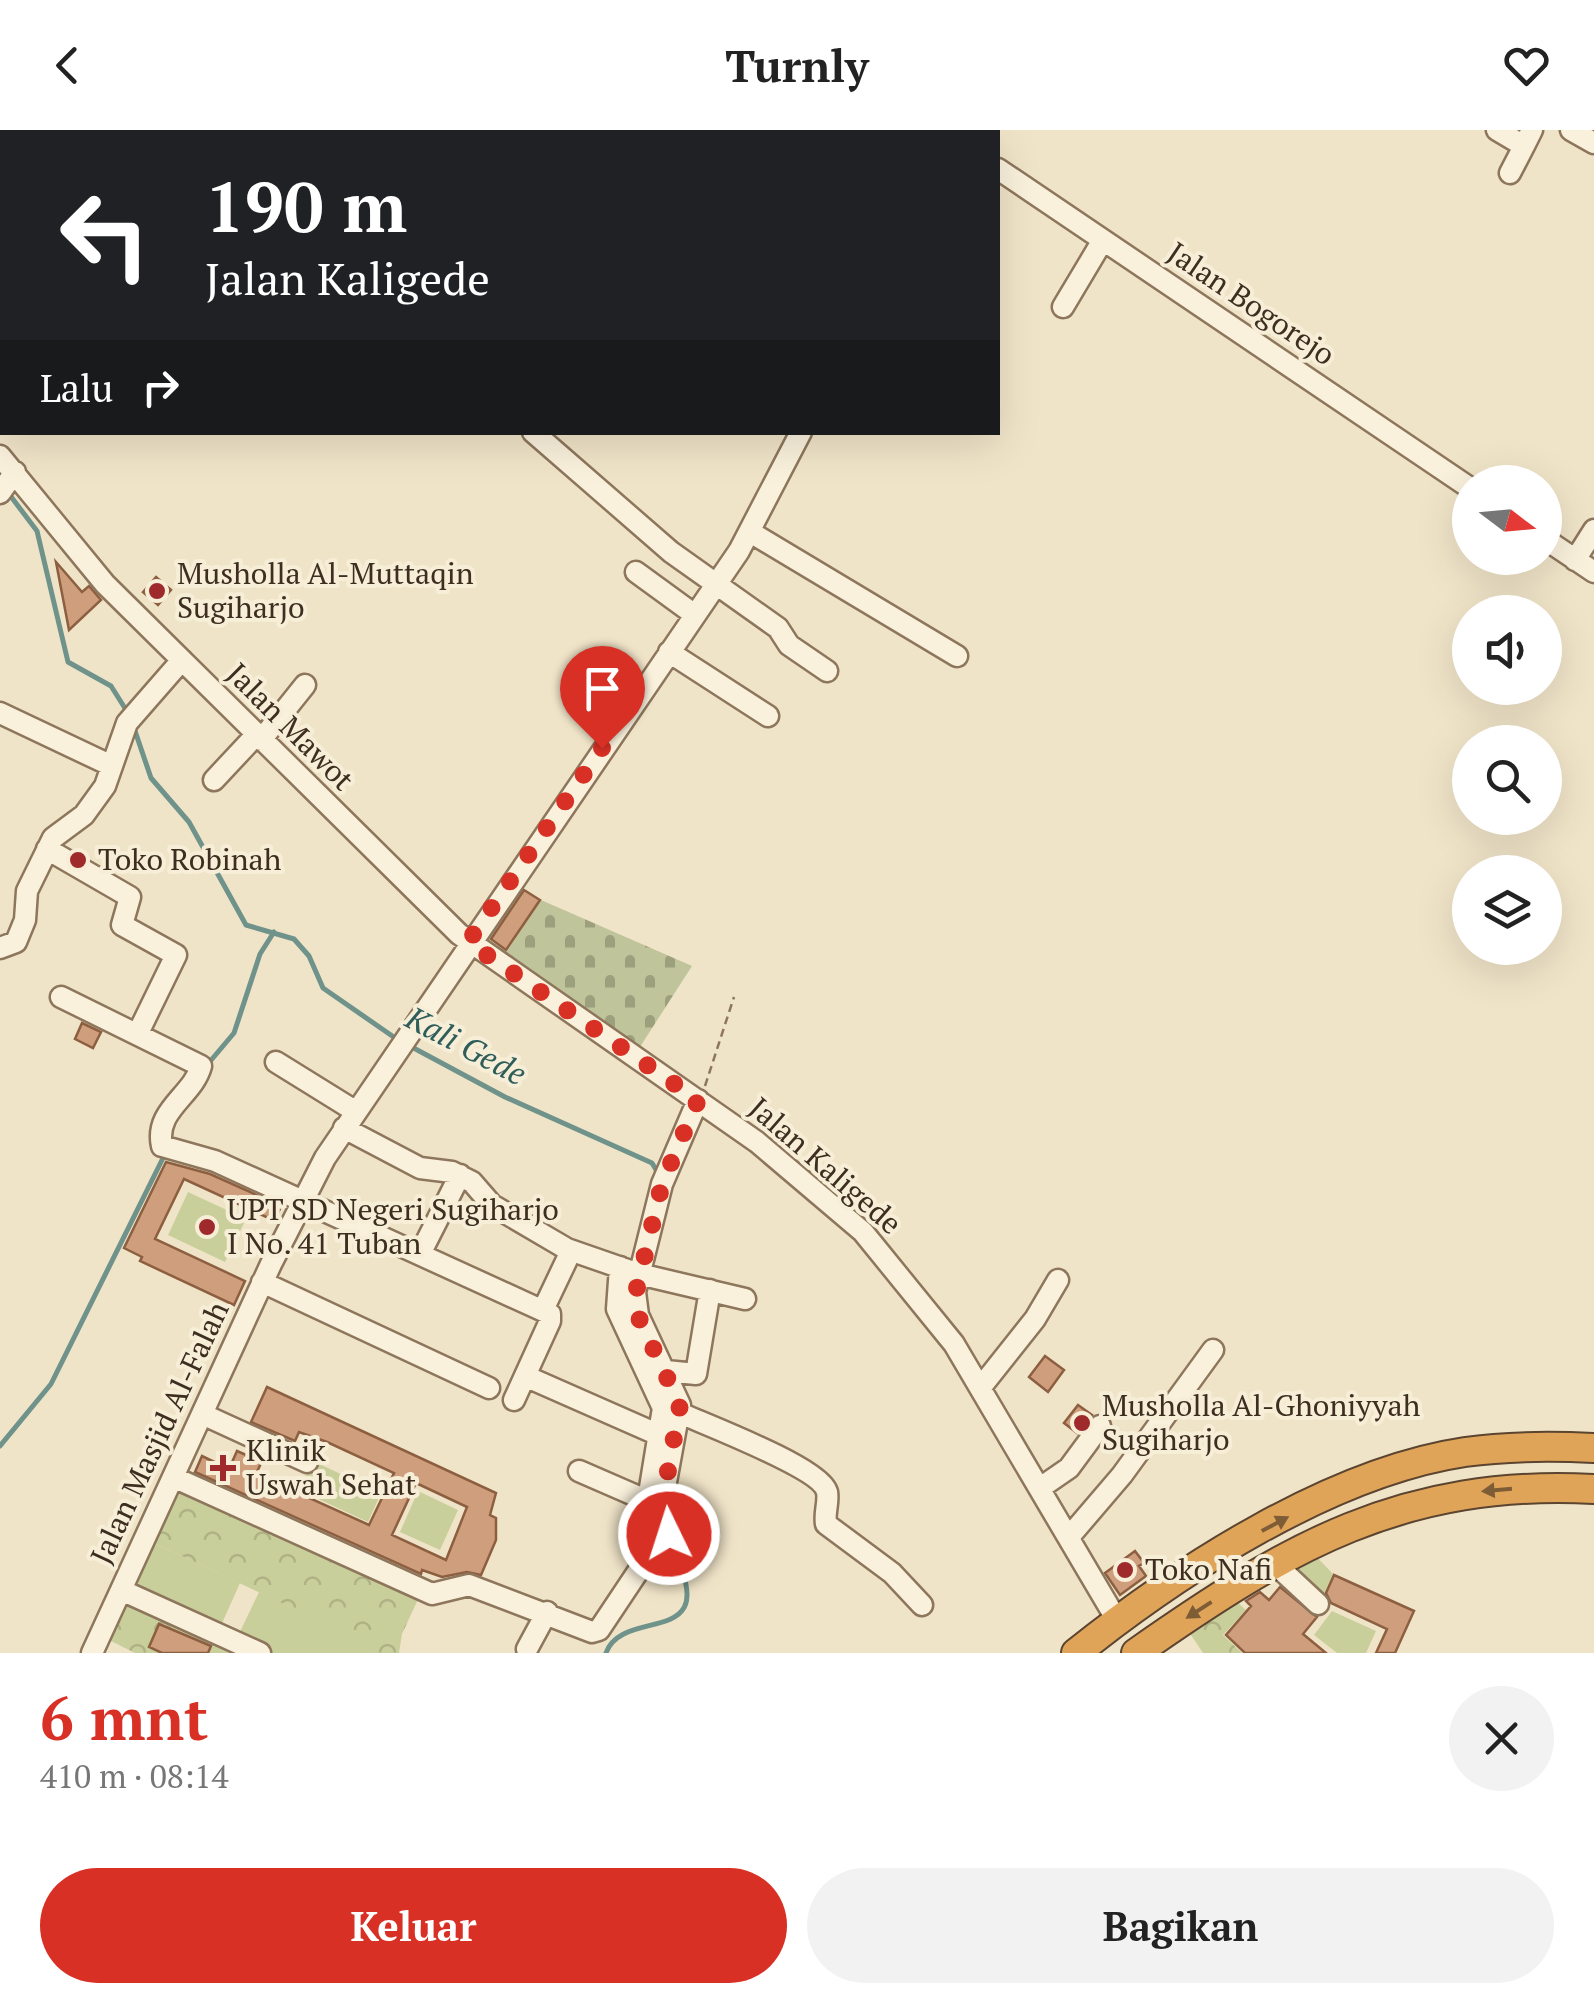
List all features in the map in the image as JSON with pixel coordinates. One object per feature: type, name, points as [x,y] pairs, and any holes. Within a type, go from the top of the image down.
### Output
[{"type":"highway","points":[[1076,1653],[1262,1531],[1386,1474],[1466,1452],[1594,1448]]},
{"type":"highway","points":[[1136,1653],[1274,1563],[1346,1527],[1436,1498],[1501,1489],[1594,1489]]},
{"type":"street","points":[[1496,130],[1528,138],[1510,173]]},
{"type":"street","points":[[1571,130],[1594,144]]},
{"type":"street","name":"Jalan Bogorejo","points":[[1000,169],[1452,476]]},
{"type":"street","points":[[1063,307],[1103,240]]},
{"type":"street","points":[[537,435],[658,542],[780,630],[789,646],[827,670]]},
{"type":"street","name":"Jalan Masjid Al-Falah","points":[[92,1653],[262,1282],[302,1200],[349,1119],[716,584],[750,532],[800,435]]},
{"type":"street","name":"Jalan Mawot","points":[[0,456],[8,482],[259,738],[468,942]]},
{"type":"street","points":[[1575,560],[1594,530]]},
{"type":"street","points":[[750,532],[958,656]]},
{"type":"street","points":[[1562,551],[1594,572]]},
{"type":"street","points":[[636,572],[694,615]]},
{"type":"street","points":[[670,652],[768,716]]},
{"type":"street","points":[[0,948],[16,942],[25,920],[27,891],[56,834],[72,828],[84,816],[105,786],[130,718],[182,660]]},
{"type":"street","points":[[214,780],[259,738],[305,685]]},
{"type":"street","points":[[0,714],[112,766]]},
{"type":"street","points":[[47,849],[130,897],[122,925],[176,954],[138,1033]]},
{"type":"street","name":"Jalan Kaligede","points":[[468,942],[779,1158],[863,1232],[917,1294],[981,1386],[1118,1622]]},
{"type":"street","points":[[62,997],[201,1066],[196,1082],[170,1106],[160,1142],[167,1148],[215,1161],[543,1310],[550,1321],[514,1400]]},
{"type":"street","points":[[276,1062],[420,1168],[460,1176],[475,1184],[492,1205],[571,1251],[630,1271],[745,1299]]},
{"type":"street","points":[[661,1541],[648,1528],[660,1399],[618,1309],[662,1184],[698,1100]]},
{"type":"street","points":[[420,1254],[460,1176]]},
{"type":"street","points":[[543,1310],[571,1251]]},
{"type":"street","points":[[173,1477],[432,1594],[469,1585],[598,1631],[661,1541],[662,1504],[680,1413],[678,1396],[638,1316],[630,1271]]},
{"type":"street","points":[[981,1386],[1036,1319],[1058,1280]]},
{"type":"street","points":[[262,1282],[489,1388]]},
{"type":"street","points":[[666,1371],[696,1374],[710,1290]]},
{"type":"street","points":[[1069,1536],[1113,1486],[1213,1350]]},
{"type":"street","points":[[525,1376],[659,1434]]},
{"type":"street","points":[[680,1413],[769,1453],[822,1484],[826,1492],[826,1524],[892,1572],[922,1604]]},
{"type":"street","points":[[202,1414],[307,1462]]},
{"type":"street","points":[[1040,1488],[1064,1473],[1100,1426]]},
{"type":"street","points":[[579,1471],[648,1500]]},
{"type":"street","points":[[1274,1563],[1318,1604]]},
{"type":"street","points":[[121,1590],[260,1653]]},
{"type":"street","points":[[527,1650],[548,1612]]},
{"type":"path","points":[[698,1100],[721,1046],[734,997]]},
{"type":"green space","points":[[541,900],[692,966],[638,1050],[503,957]]},
{"type":"green space","points":[[188,1192],[246,1219],[225,1262],[168,1235]]},
{"type":"green space","points":[[313,1461],[381,1493],[368,1522],[299,1490]]},
{"type":"green space","points":[[178,1485],[420,1595],[402,1634],[399,1653],[375,1653],[371,1645],[152,1542]]},
{"type":"green space","points":[[418,1491],[458,1510],[440,1550],[400,1532]]},
{"type":"green space","points":[[152,1542],[240,1583],[219,1630],[237,1638],[259,1592],[372,1645],[375,1653],[248,1653],[126,1598]]},
{"type":"green space","points":[[1314,1554],[1333,1574],[1321,1601],[1302,1595],[1296,1600],[1272,1577]]},
{"type":"green space","points":[[126,1598],[248,1653],[135,1653],[107,1639]]},
{"type":"green space","points":[[1235,1600],[1246,1610],[1223,1635],[1242,1653],[1203,1653],[1189,1632]]},
{"type":"green space","points":[[1332,1611],[1376,1631],[1366,1653],[1337,1653],[1314,1635]]},
{"type":"building","points":[[56,562],[82,592],[89,586],[101,600],[69,630]]},
{"type":"building","name":"Musholla Al-Muttaqin Sugiharjo","points":[[156,577],[171,590],[158,605],[143,592]]},
{"type":"building","points":[[524,890],[540,900],[506,950],[491,939]]},
{"type":"building","points":[[82,1023],[101,1032],[93,1048],[75,1039]]},
{"type":"building","points":[[166,1162],[210,1174],[281,1206],[275,1221],[184,1179],[155,1239],[245,1281],[234,1305],[140,1261],[142,1257],[124,1248]]},
{"type":"building","points":[[1045,1356],[1064,1370],[1048,1392],[1029,1377]]},
{"type":"building","points":[[267,1387],[496,1493],[490,1515],[496,1518],[496,1540],[481,1575],[467,1572],[442,1577],[422,1570],[421,1574],[195,1472],[202,1456],[229,1469],[237,1451],[246,1455],[248,1450],[264,1457],[256,1474],[369,1525],[394,1473],[299,1432],[295,1441],[251,1422]],"holes":[[[416,1483],[467,1507],[446,1560],[392,1535]]]},
{"type":"building","name":"Musholla Al-Ghoniyyah Sugiharjo","points":[[1078,1405],[1092,1415],[1077,1433],[1064,1423]]},
{"type":"building","name":"Toko Nafi","points":[[1135,1551],[1144,1563],[1139,1566],[1146,1576],[1120,1595],[1105,1573]]},
{"type":"building","points":[[1334,1575],[1414,1611],[1395,1653],[1376,1653],[1387,1629],[1331,1603],[1326,1593]]},
{"type":"building","points":[[1280,1587],[1317,1617],[1303,1634],[1326,1653],[1245,1653],[1226,1635],[1251,1606],[1246,1601],[1260,1592],[1269,1600]]},
{"type":"building","points":[[159,1624],[211,1646],[208,1653],[162,1653],[149,1647]]},
{"type":"waterway","name":"Kali Gede","points":[[9,494],[37,531],[68,662],[111,686],[128,713]]},
{"type":"waterway","name":"Kali Gede","points":[[134,728],[151,778],[189,822],[246,925],[294,939],[309,956],[323,988],[398,1040]]},
{"type":"waterway","points":[[207,1065],[234,1033],[260,954],[274,932]]},
{"type":"waterway","name":"Kali Gede","points":[[408,1045],[505,1097],[652,1163],[658,1173]]},
{"type":"waterway","points":[[0,1446],[51,1384],[166,1152]]},
{"type":"waterway","name":"Kali Gede","points":[[606,1653],[616,1639],[680,1613],[687,1599],[684,1576],[668,1541]]},
{"type":"place","name":"Musholla Al-Muttaqin Sugiharjo","points":[[157,591]]},
{"type":"place","name":"Toko Robinah","points":[[78,860]]},
{"type":"place","name":"UPT SD Negeri Sugiharjo I No. 41 Tuban","points":[[207,1227]]},
{"type":"place","name":"Musholla Al-Ghoniyyah Sugiharjo","points":[[1082,1423]]},
{"type":"place","name":"Klinik Uswah Sehat","points":[[223,1468]]},
{"type":"place","name":"Toko Nafi","points":[[1125,1570]]},
{"type":"route","points":[[602,748],[468,942],[698,1100],[662,1184],[635,1302],[680,1405],[662,1504],[669,1534]]}]
